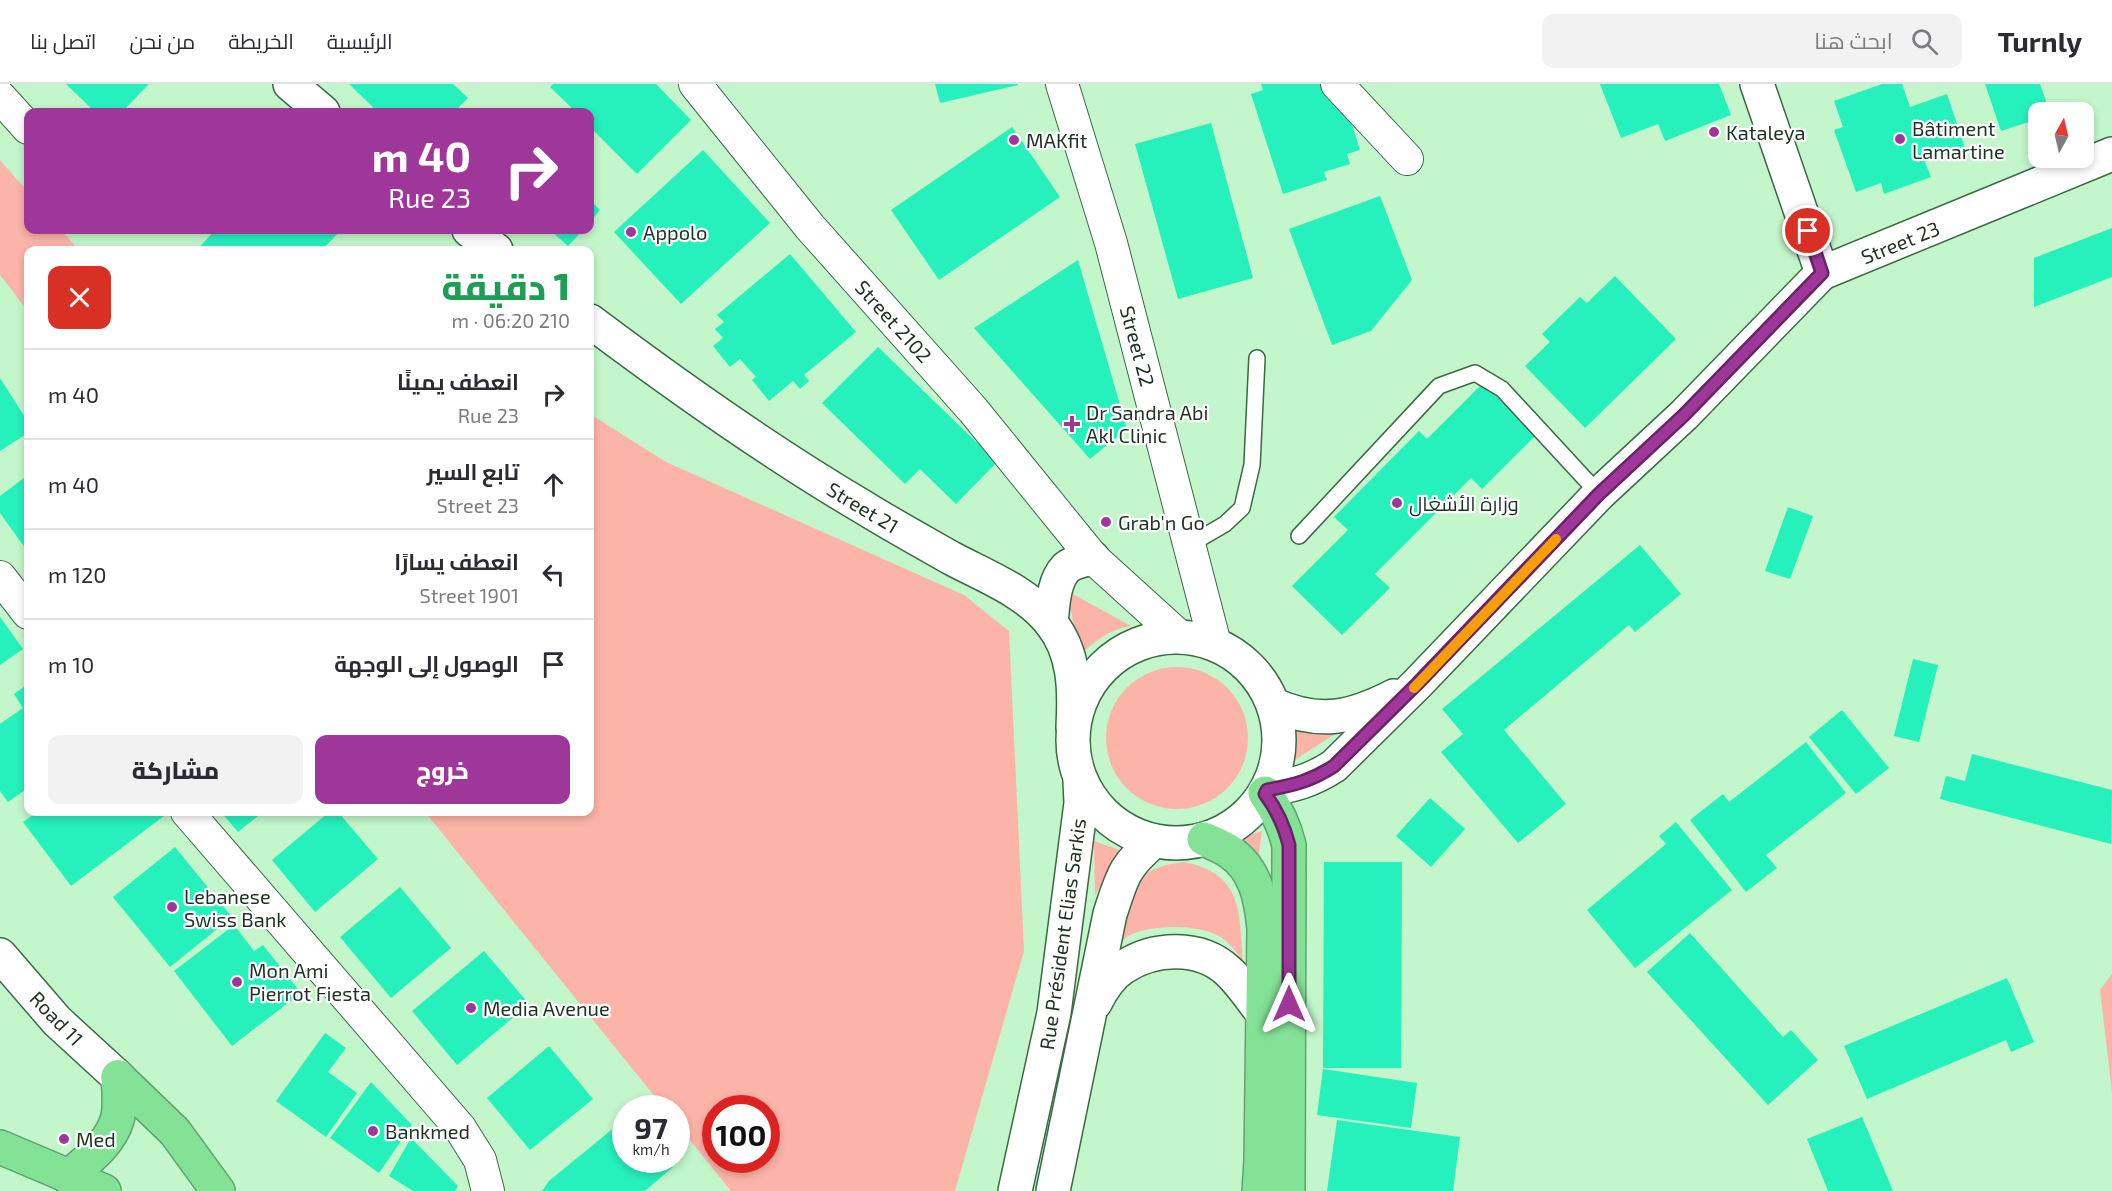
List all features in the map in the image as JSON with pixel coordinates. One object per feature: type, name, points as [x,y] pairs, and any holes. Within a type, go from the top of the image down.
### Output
[{"type":"highway","points":[[1259,1191],[1275,1097],[1289,845],[1284,827],[1266,792]]},
{"type":"highway","points":[[1204,839],[1230,852],[1250,871],[1261,897],[1264,928],[1263,1014],[1288,1191]]},
{"type":"highway","points":[[68,1177],[92,1156],[114,1129],[118,1118],[118,1077]]},
{"type":"highway","points":[[118,1077],[175,1132],[218,1191]]},
{"type":"highway","points":[[0,1147],[104,1191]]},
{"type":"main road","points":[[290,84],[317,108]]},
{"type":"main road","points":[[1757,84],[1822,273]]},
{"type":"main road","name":"Street 23","points":[[1266,792],[1301,784],[1318,777],[1334,766],[1417,684],[1599,494],[1684,415],[1822,273],[2112,154]]},
{"type":"main road","points":[[474,234],[491,246]]},
{"type":"main road","name":"Street 21","points":[[594,324],[765,446],[865,508],[1028,600],[1051,623],[1065,646],[1073,672],[1075,700],[1073,726]]},
{"type":"main road","points":[[1051,623],[1057,584],[1066,568],[1093,558]]},
{"type":"main road","points":[[1180,637],[1215,644],[1240,659],[1260,680],[1274,705],[1279,733],[1277,762],[1266,792],[1239,822],[1204,839],[1179,844],[1154,841],[1130,833],[1110,820],[1093,803],[1080,782],[1072,755],[1073,726],[1081,697],[1098,671],[1121,652],[1150,640],[1180,637]]},
{"type":"main road","points":[[1274,705],[1289,711],[1338,717],[1375,706],[1417,684]]},
{"type":"main road","name":"Rue Président Elias Sarkis","points":[[1015,1191],[1054,1013],[1081,803],[1080,782]]},
{"type":"main road","name":"Rue Président Elias Sarkis","points":[[1053,1191],[1110,914],[1124,872],[1136,856],[1154,841]]},
{"type":"main road","points":[[1090,1012],[1103,987],[1122,967],[1148,955],[1176,951],[1203,956],[1227,970],[1263,1014]]},
{"type":"main road","name":"Road 11","points":[[0,955],[57,1021],[118,1077]]},
{"type":"street","name":"Street 2102","points":[[695,84],[810,227],[973,410],[1093,558],[1180,637]]},
{"type":"street","name":"Street 22","points":[[1062,84],[1111,243],[1215,644]]},
{"type":"street","points":[[1337,84],[1407,159]]},
{"type":"street","points":[[0,98],[24,124]]},
{"type":"street","points":[[0,577],[24,608]]},
{"type":"street","points":[[190,816],[460,1128],[480,1160],[488,1191]]},
{"type":"lane","points":[[1189,545],[1225,524],[1242,508],[1252,465],[1257,358]]},
{"type":"lane","points":[[1299,536],[1439,386],[1474,373],[1502,389],[1599,494]]},
{"type":"shaded area","points":[[0,160],[24,187],[24,234],[65,234],[75,246],[24,246],[24,306],[0,275]]},
{"type":"shaded area","points":[[594,417],[666,462],[964,595],[1009,631],[1024,951],[955,1191],[731,1191],[716,1173],[780,1173],[780,1095],[702,1095],[702,1155],[690,1140],[690,1095],[654,1095],[428,816],[594,816]]},
{"type":"shaded area","points":[[1062,588],[1131,626],[1105,635],[1083,652],[1076,641],[1070,608]]},
{"type":"shaded area","points":[[1177,667],[1204,672],[1227,688],[1243,711],[1248,738],[1243,765],[1227,788],[1204,804],[1177,809],[1150,804],[1127,788],[1111,765],[1106,738],[1111,711],[1127,688],[1150,672]]},
{"type":"shaded area","points":[[1289,724],[1346,727],[1290,763]]},
{"type":"shaded area","points":[[1262,831],[1256,873],[1231,842]]},
{"type":"shaded area","points":[[1094,841],[1120,850],[1095,896]]},
{"type":"shaded area","points":[[1184,862],[1203,868],[1218,876],[1228,885],[1238,911],[1243,961],[1221,937],[1189,928],[1163,927],[1140,931],[1119,943],[1130,898],[1142,878],[1166,865]]},
{"type":"shaded area","points":[[2112,974],[2112,1092],[2100,990]]},
{"type":"building","points":[[66,84],[149,84],[126,108],[91,108]]},
{"type":"building","points":[[349,84],[453,84],[468,98],[458,108],[374,108]]},
{"type":"building","points":[[553,84],[656,84],[691,120],[637,174],[594,131],[594,108],[572,108],[550,87]]},
{"type":"building","points":[[935,84],[1018,84],[1018,85],[940,103]]},
{"type":"building","points":[[1261,84],[1322,84],[1328,100],[1343,96],[1360,150],[1347,154],[1350,164],[1324,172],[1327,180],[1283,194],[1251,94],[1263,90]]},
{"type":"building","points":[[1600,84],[1719,84],[1731,115],[1665,141],[1658,124],[1621,138]]},
{"type":"building","name":"Bâtiment Lamartine","points":[[1882,84],[1902,84],[1910,107],[1947,94],[1965,148],[1925,162],[1931,177],[1884,194],[1881,183],[1856,192],[1834,130],[1843,127],[1834,101]]},
{"type":"building","points":[[1985,84],[2040,84],[2046,102],[2028,102],[2028,122],[2001,131]]},
{"type":"building","points":[[1211,123],[1253,278],[1178,299],[1135,144]]},
{"type":"building","points":[[1012,127],[1060,197],[939,280],[891,210]]},
{"type":"building","points":[[703,150],[770,223],[681,304],[614,232]]},
{"type":"building","points":[[1380,196],[1412,280],[1371,331],[1332,345],[1289,229]]},
{"type":"building","points":[[594,204],[600,210],[594,217]]},
{"type":"building","points":[[2112,228],[2112,277],[2034,307],[2034,258]]},
{"type":"building","points":[[211,234],[337,234],[326,246],[201,246]]},
{"type":"building","points":[[554,234],[579,234],[568,246]]},
{"type":"building","points":[[790,254],[856,332],[804,375],[809,381],[800,389],[793,381],[769,401],[752,380],[756,377],[740,359],[730,367],[713,346],[723,338],[715,329],[724,322],[717,315]]},
{"type":"building","points":[[1078,260],[1127,429],[1090,459],[974,328]]},
{"type":"building","points":[[1615,276],[1676,339],[1585,428],[1525,366],[1550,342],[1542,334],[1580,297],[1587,303]]},
{"type":"building","points":[[878,347],[997,462],[956,504],[920,469],[905,484],[822,403]]},
{"type":"building","points":[[0,378],[24,416],[24,436],[0,451]]},
{"type":"building","name":"وزارة الأشغال","points":[[1483,383],[1536,435],[1482,489],[1471,478],[1375,574],[1390,588],[1342,635],[1292,586],[1348,530],[1334,517],[1419,431],[1427,439]]},
{"type":"building","points":[[24,478],[24,546],[0,513],[0,496]]},
{"type":"building","points":[[1788,507],[1813,516],[1790,579],[1765,571]]},
{"type":"building","points":[[1640,545],[1681,594],[1635,632],[1629,625],[1504,730],[1566,804],[1518,843],[1441,752],[1463,734],[1442,709]]},
{"type":"building","points":[[0,617],[23,649],[0,665]]},
{"type":"building","points":[[1913,659],[1938,665],[1919,742],[1894,736]]},
{"type":"building","points":[[24,687],[24,791],[8,802],[0,791],[0,724],[23,708],[14,694]]},
{"type":"building","points":[[1842,710],[1889,768],[1856,794],[1809,737]]},
{"type":"building","points":[[1806,742],[1846,793],[1766,855],[1777,868],[1746,892],[1690,820],[1723,794],[1729,802]]},
{"type":"building","points":[[1972,754],[2112,790],[2111,844],[1940,799],[1946,776],[1965,781]]},
{"type":"building","points":[[1430,798],[1465,829],[1431,867],[1396,836]]},
{"type":"building","points":[[31,816],[164,816],[71,886],[23,822]]},
{"type":"building","points":[[224,816],[258,816],[238,832]]},
{"type":"building","points":[[324,816],[341,816],[378,859],[315,912],[272,860]]},
{"type":"building","points":[[1676,822],[1732,890],[1635,968],[1587,910],[1666,844],[1659,836]]},
{"type":"building","name":"Lebanese Swiss Bank","points":[[175,847],[232,917],[170,967],[113,897]]},
{"type":"building","points":[[1324,862],[1402,862],[1401,1068],[1323,1068]]},
{"type":"building","points":[[400,887],[451,948],[391,998],[340,937]]},
{"type":"building","name":"Mon Ami Pierrot Fiesta","points":[[234,925],[254,951],[263,945],[301,993],[232,1046],[174,971]]},
{"type":"building","points":[[1690,933],[1783,1037],[1791,1030],[1818,1060],[1768,1105],[1647,972]]},
{"type":"building","name":"Media Avenue","points":[[484,951],[529,1004],[457,1065],[412,1011]]},
{"type":"building","points":[[2007,978],[2034,1042],[2011,1052],[2006,1040],[1867,1099],[1844,1046]]},
{"type":"building","points":[[325,1033],[346,1048],[328,1072],[357,1093],[326,1137],[276,1101]]},
{"type":"building","points":[[549,1046],[593,1099],[530,1150],[487,1098]]},
{"type":"building","points":[[1323,1069],[1417,1083],[1411,1128],[1317,1115]]},
{"type":"building","points":[[371,1082],[412,1125],[379,1173],[330,1138]]},
{"type":"building","points":[[1862,1117],[1893,1191],[1828,1191],[1807,1139]]},
{"type":"building","points":[[1337,1120],[1460,1137],[1453,1191],[1327,1191]]},
{"type":"building","points":[[612,1129],[612,1173],[666,1173],[645,1191],[542,1191],[549,1181]]},
{"type":"building","points":[[411,1138],[458,1186],[455,1191],[413,1191],[389,1176]]},
{"type":"slow traffic","points":[[1414,688],[1556,539]]},
{"type":"place","name":"Kataleya","points":[[1714,132]]},
{"type":"place","name":"Bâtiment Lamartine","points":[[1900,139]]},
{"type":"place","name":"MAKfit","points":[[1014,140]]},
{"type":"place","name":"Appolo","points":[[631,232]]},
{"type":"place","name":"Dr Sandra Abi Akl Clinic","points":[[1072,424]]},
{"type":"place","name":"وزارة الأشغال","points":[[1397,503]]},
{"type":"place","name":"Grab'n Go","points":[[1106,522]]},
{"type":"place","name":"Lebanese Swiss Bank","points":[[172,907]]},
{"type":"place","name":"Mon Ami Pierrot Fiesta","points":[[237,982]]},
{"type":"place","name":"Media Avenue","points":[[471,1008]]},
{"type":"place","name":"Bankmed","points":[[373,1131]]},
{"type":"place","name":"Med","points":[[64,1139]]},
{"type":"route","points":[[1289,1004],[1289,845],[1284,827],[1265,794],[1267,790],[1301,784],[1318,777],[1334,766],[1417,684],[1599,494],[1684,415],[1822,273],[1808,231]]}]
